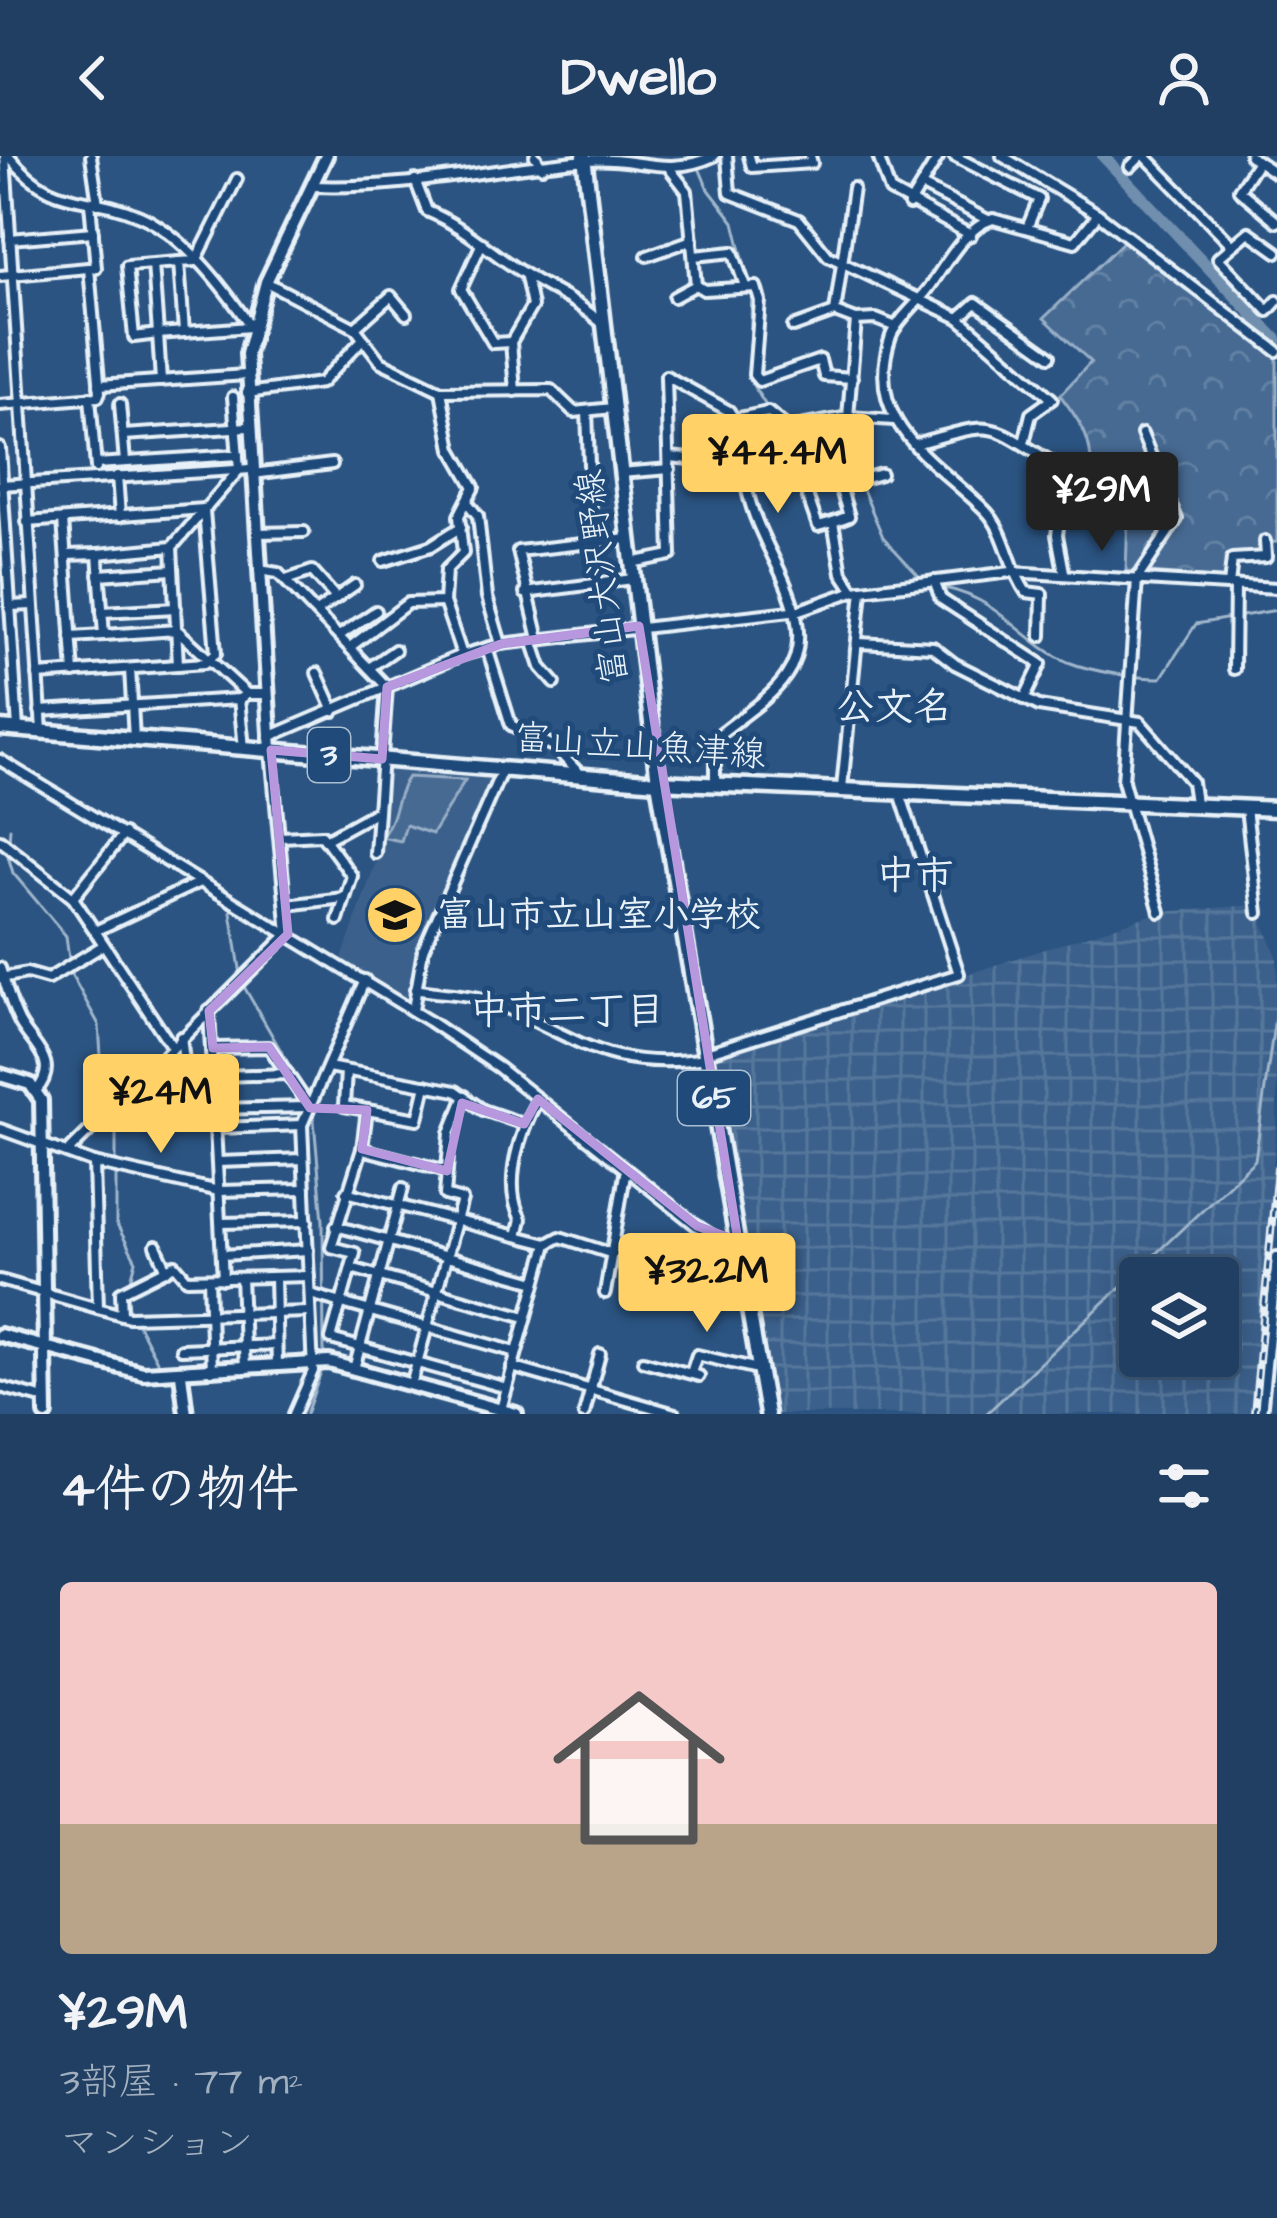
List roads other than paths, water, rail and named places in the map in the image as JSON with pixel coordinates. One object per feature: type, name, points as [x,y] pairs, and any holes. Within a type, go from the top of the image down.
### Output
[{"type":"main road","name":"富山大沢野線","points":[[584,158],[658,782],[767,1414]]},
{"type":"main road","name":"富山立山魚津線","points":[[0,728],[244,748],[270,743],[381,759],[658,782],[1277,809]]},
{"type":"street","points":[[7,156],[3,180],[42,731]]},
{"type":"street","points":[[7,156],[52,195],[146,218],[196,261],[251,327]]},
{"type":"street","points":[[0,277],[96,268],[91,156]]},
{"type":"street","points":[[247,471],[238,455],[251,327],[266,282],[326,156]]},
{"type":"street","points":[[535,156],[542,166]]},
{"type":"street","points":[[312,186],[415,181],[584,158],[684,170],[715,156]]},
{"type":"street","points":[[727,156],[730,193],[799,220],[816,244],[844,265],[959,318],[1052,399],[1031,414],[1024,443]]},
{"type":"street","points":[[748,156],[752,167],[812,163],[810,156]]},
{"type":"street","points":[[878,156],[880,173],[890,190],[909,205],[971,235]]},
{"type":"street","points":[[880,173],[891,156]]},
{"type":"street","points":[[909,205],[939,156]]},
{"type":"street","points":[[954,156],[1039,199],[1027,229]]},
{"type":"street","points":[[1002,156],[1098,214],[1277,351]]},
{"type":"street","points":[[1130,166],[1143,156],[1232,245]]},
{"type":"street","points":[[1277,174],[1254,159],[1239,190],[1277,222]]},
{"type":"street","points":[[669,168],[687,191],[696,285]]},
{"type":"street","points":[[196,261],[237,179]]},
{"type":"street","points":[[415,181],[427,211],[459,224],[526,276],[576,300],[604,326]]},
{"type":"street","points":[[922,186],[988,220],[1075,242],[1098,214]]},
{"type":"street","points":[[835,312],[853,188]]},
{"type":"street","points":[[988,220],[953,252],[920,302],[896,327],[887,379],[894,420],[941,476],[988,513],[1011,572],[1026,592],[1042,594],[1041,636]]},
{"type":"street","points":[[7,235],[93,232]]},
{"type":"street","points":[[1277,252],[1249,232],[1218,258],[1268,311],[1277,301]]},
{"type":"street","points":[[647,256],[692,240]]},
{"type":"street","points":[[482,243],[461,289],[493,343],[511,342]]},
{"type":"street","points":[[694,256],[733,252],[745,286]]},
{"type":"street","points":[[196,261],[127,266],[134,337],[251,327]]},
{"type":"street","points":[[179,262],[184,332]]},
{"type":"street","points":[[153,264],[161,381]]},
{"type":"street","points":[[0,406],[98,397],[89,268]]},
{"type":"street","points":[[515,391],[511,342],[532,306],[526,276]]},
{"type":"street","points":[[266,282],[355,328],[381,362],[441,391],[551,390],[574,412],[613,408]]},
{"type":"street","points":[[696,285],[704,290],[756,287],[760,301],[754,375],[759,381],[820,360],[824,376],[852,378]]},
{"type":"street","points":[[674,297],[696,285]]},
{"type":"street","points":[[355,328],[392,296],[406,314]]},
{"type":"street","points":[[959,318],[976,303],[1050,356]]},
{"type":"street","points":[[793,327],[835,312],[896,327]]},
{"type":"street","points":[[856,320],[850,417],[862,479],[880,474]]},
{"type":"street","points":[[247,393],[321,382],[363,339]]},
{"type":"street","points":[[100,386],[247,375]]},
{"type":"street","points":[[631,563],[671,555],[666,376],[729,411],[734,419],[740,464],[776,574],[791,589],[794,661],[778,686],[715,738],[715,783]]},
{"type":"street","points":[[441,391],[452,449],[474,487],[458,516],[463,553],[446,570],[444,602],[462,655]]},
{"type":"street","points":[[90,397],[97,478]]},
{"type":"street","points":[[69,1151],[288,934],[255,533],[242,427],[233,397]]},
{"type":"street","points":[[120,404],[125,463]]},
{"type":"street","points":[[587,411],[592,544]]},
{"type":"street","points":[[734,419],[768,412],[788,428],[850,417],[894,420]]},
{"type":"street","points":[[123,435],[242,427]]},
{"type":"street","points":[[915,444],[988,427],[1024,443],[1064,472],[1057,535],[1064,572]]},
{"type":"street","points":[[736,433],[795,461],[818,526],[849,516],[834,467],[817,453],[795,461]]},
{"type":"street","points":[[1142,434],[1177,519],[1137,579],[1126,718],[1125,800],[1160,912]]},
{"type":"street","points":[[0,448],[18,729]]},
{"type":"street","points":[[96,464],[238,455]]},
{"type":"street","points":[[669,457],[740,464]]},
{"type":"street","points":[[1,485],[332,464]]},
{"type":"street","points":[[620,473],[670,469]]},
{"type":"street","points":[[178,665],[172,547],[204,509],[247,471]]},
{"type":"street","points":[[117,476],[120,515]]},
{"type":"street","points":[[467,502],[478,516],[487,598],[501,644]]},
{"type":"street","points":[[27,523],[204,509]]},
{"type":"street","points":[[38,675],[178,665],[216,653],[204,509]]},
{"type":"street","points":[[63,520],[74,673]]},
{"type":"street","points":[[833,522],[842,573],[858,591],[859,643],[842,788]]},
{"type":"street","points":[[383,561],[431,546],[461,527]]},
{"type":"street","points":[[255,533],[304,532]]},
{"type":"street","points":[[555,682],[541,667],[518,551],[628,539]]},
{"type":"street","points":[[1234,669],[1232,559],[1266,556],[1264,541]]},
{"type":"street","points":[[66,556],[172,547]]},
{"type":"street","points":[[98,554],[104,635]]},
{"type":"street","points":[[258,569],[278,573],[387,687],[375,853]]},
{"type":"street","points":[[99,575],[173,570]]},
{"type":"street","points":[[285,580],[312,571],[336,598]]},
{"type":"street","points":[[270,743],[387,687],[501,644],[792,609],[858,591],[1011,572],[1277,588]]},
{"type":"street","points":[[525,593],[633,579]]},
{"type":"street","points":[[934,581],[941,599],[1041,664],[1024,698]]},
{"type":"street","points":[[316,612],[355,584]]},
{"type":"street","points":[[350,647],[408,603],[444,602]]},
{"type":"street","points":[[10,606],[33,605]]},
{"type":"street","points":[[102,612],[176,608]]},
{"type":"street","points":[[339,635],[376,610]]},
{"type":"street","points":[[71,637],[177,629],[243,696],[244,748]]},
{"type":"street","points":[[859,643],[933,647],[1054,710],[1145,724],[1192,782],[1196,803]]},
{"type":"street","points":[[487,648],[512,725],[553,746],[582,776]]},
{"type":"street","points":[[369,668],[394,650]]},
{"type":"street","points":[[130,669],[134,739]]},
{"type":"street","points":[[317,673],[334,711]]},
{"type":"street","points":[[40,711],[267,694]]},
{"type":"street","points":[[0,760],[412,1010],[538,1099],[625,1173],[720,1241],[738,1241]]},
{"type":"street","points":[[412,1010],[423,950],[449,884],[464,866],[502,769]]},
{"type":"street","points":[[415,989],[489,1001],[569,1042],[617,1058],[673,1063],[959,974],[899,791]]},
{"type":"street","points":[[1246,808],[1258,913]]},
{"type":"street","points":[[326,840],[378,812]]},
{"type":"street","points":[[73,898],[124,834]]},
{"type":"street","points":[[281,837],[322,835],[352,876],[338,920]]},
{"type":"street","points":[[0,840],[73,898],[172,1047]]},
{"type":"street","points":[[95,931],[201,881]]},
{"type":"street","points":[[286,904],[343,898]]},
{"type":"street","points":[[47,1414],[38,1090],[46,1072],[43,1052],[20,1024],[1,974],[47,979],[77,967],[104,945]]},
{"type":"street","points":[[294,1414],[310,1385],[313,1361],[302,1125],[365,980]]},
{"type":"street","points":[[209,1012],[223,1279]]},
{"type":"street","points":[[181,1037],[186,1077],[288,1074]]},
{"type":"street","points":[[213,1048],[268,1047],[310,1108]]},
{"type":"street","points":[[328,1067],[465,1096],[483,1110],[524,1124]]},
{"type":"street","points":[[346,1071],[344,1106],[418,1119],[426,1085]]},
{"type":"street","points":[[0,1075],[38,1090]]},
{"type":"street","points":[[411,1385],[462,1200],[445,1195],[450,1133],[465,1096]]},
{"type":"street","points":[[517,1236],[521,1219],[512,1204],[524,1124],[538,1099]]},
{"type":"street","points":[[216,1109],[310,1108]]},
{"type":"street","points":[[367,1110],[362,1149],[332,1247],[355,1253],[331,1339],[507,1388]]},
{"type":"street","points":[[217,1128],[302,1125]]},
{"type":"street","points":[[0,1129],[94,1162],[220,1191],[305,1189]]},
{"type":"street","points":[[362,1149],[447,1171]]},
{"type":"street","points":[[218,1162],[304,1159]]},
{"type":"street","points":[[94,1162],[98,1308]]},
{"type":"street","points":[[605,1293],[625,1173]]},
{"type":"street","points":[[353,1369],[404,1188]]},
{"type":"street","points":[[346,1192],[547,1244],[560,1237],[613,1254]]},
{"type":"street","points":[[221,1223],[307,1221]]},
{"type":"street","points":[[336,1226],[536,1282]]},
{"type":"street","points":[[500,1412],[547,1244]]},
{"type":"street","points":[[156,1246],[167,1270]]},
{"type":"street","points":[[222,1255],[308,1250]]},
{"type":"street","points":[[1261,1414],[1277,1257]]},
{"type":"street","points":[[122,1315],[121,1292],[175,1265],[188,1279],[309,1276]]},
{"type":"street","points":[[351,1268],[526,1317]]},
{"type":"street","points":[[274,1277],[277,1367]]},
{"type":"street","points":[[241,1278],[245,1371]]},
{"type":"street","points":[[209,1279],[212,1373]]},
{"type":"street","points":[[0,1280],[122,1315],[309,1312]]},
{"type":"street","points":[[310,1294],[516,1352]]},
{"type":"street","points":[[0,1335],[143,1373],[245,1371],[313,1361],[516,1414]]},
{"type":"street","points":[[181,1348],[276,1345]]},
{"type":"street","points":[[584,1414],[600,1354]]},
{"type":"street","points":[[643,1360],[695,1374],[697,1355],[760,1370]]},
{"type":"street","points":[[512,1367],[675,1414]]},
{"type":"street","points":[[181,1374],[186,1414]]},
{"type":"street","points":[[0,1387],[46,1399]]},
{"type":"street","points":[[1264,1388],[1277,1389]]},
{"type":"waterway","points":[[1103,156],[1277,340]]},
{"type":"waterway","points":[[697,163],[707,187],[734,222],[749,283]]},
{"type":"waterway","points":[[752,292],[749,379],[768,409]]},
{"type":"waterway","points":[[798,430],[839,462],[852,464],[883,537],[928,586],[971,596],[1068,662],[1114,674],[1161,678],[1196,624],[1277,610]]},
{"type":"waterway","points":[[18,764],[235,896],[231,912],[241,975]]},
{"type":"waterway","points":[[10,828],[8,856],[13,873],[66,936],[71,974],[99,1025],[104,1103],[116,1118],[116,1223],[136,1261],[130,1284]]},
{"type":"waterway","points":[[243,985],[310,1101]]},
{"type":"waterway","points":[[986,1414],[1255,1160],[1277,1003]]},
{"type":"waterway","points":[[313,1110],[323,1221],[324,1358]]},
{"type":"waterway","points":[[0,1275],[39,1286]]},
{"type":"waterway","points":[[48,1289],[130,1313]]},
{"type":"waterway","points":[[128,1293],[129,1312]]},
{"type":"waterway","points":[[136,1321],[157,1361]]},
{"type":"waterway","points":[[306,1414],[323,1367]]},
{"type":"railway","points":[[1254,1414],[1277,1168]]},
{"type":"place","name":"富山市立山室小学校","points":[[395,915]]},
{"type":"district","name":"公文名","points":[[894,708]]},
{"type":"district","name":"中市","points":[[915,877]]},
{"type":"district","name":"中市二丁目","points":[[567,1012]]}]
